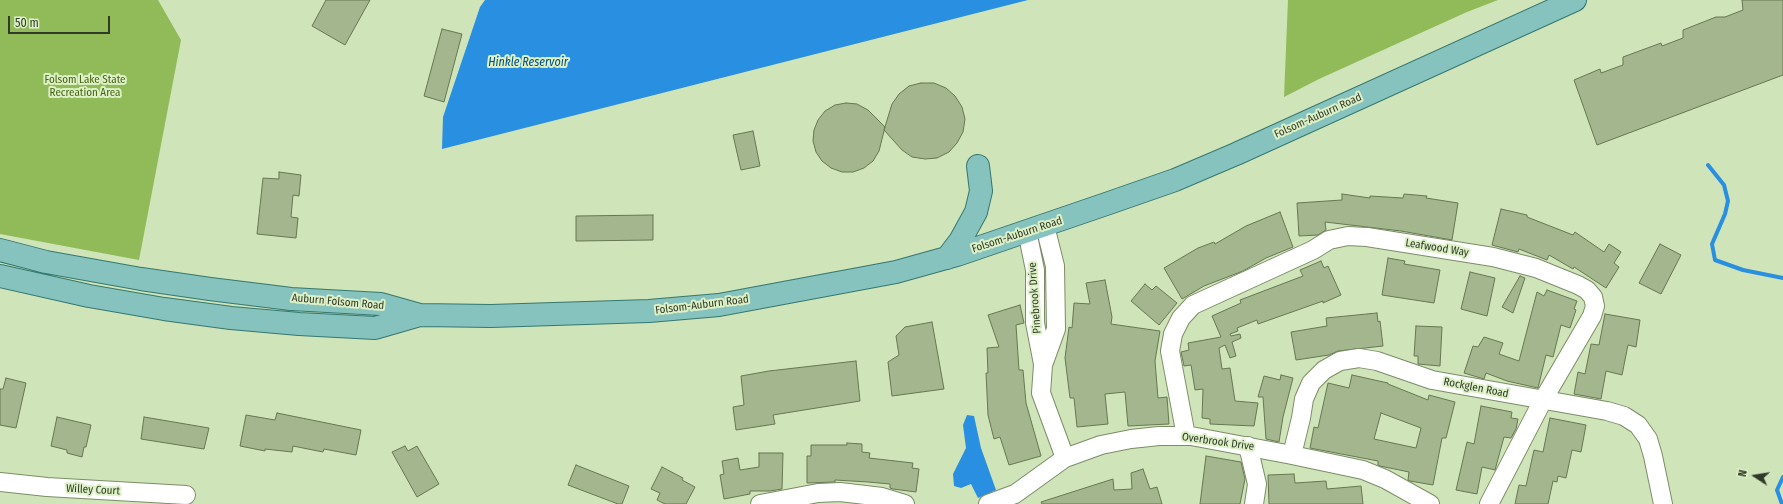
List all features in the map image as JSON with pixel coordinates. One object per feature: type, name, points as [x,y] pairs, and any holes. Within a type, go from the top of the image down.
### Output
[{"type":"main road","name":"Folsom-Auburn Road","points":[[420,315],[491,316],[649,311],[718,305],[869,277],[947,258],[1036,229],[1175,180],[1236,154],[1575,0]]},
{"type":"main road","points":[[947,258],[960,241],[976,212],[980,191],[978,166]]},
{"type":"main road","name":"Auburn Folsom Road","points":[[0,250],[46,262],[148,280],[291,298],[381,304],[420,315]]},
{"type":"main road","name":"Auburn Folsom Road","points":[[0,276],[89,296],[164,309],[231,318],[300,324],[375,328],[420,315]]},
{"type":"street","name":"Pinebrook Drive","points":[[1036,229],[1055,266],[1056,328],[1043,364],[1041,393],[1065,458]]},
{"type":"street","name":"Leafwood Way","points":[[1186,436],[1170,351],[1173,334],[1181,318],[1193,305],[1313,250],[1329,240],[1348,236],[1366,237],[1493,257],[1536,268],[1587,290],[1593,296],[1595,306],[1592,316],[1543,400],[1489,504]]},
{"type":"street","name":"Rockglen Road","points":[[1292,455],[1304,399],[1311,383],[1324,370],[1340,361],[1359,358],[1377,361],[1432,380],[1613,412],[1624,416],[1638,425],[1648,439],[1663,504]]},
{"type":"street","name":"Overbrook Drive","points":[[988,504],[1015,494],[1065,458],[1101,446],[1131,439],[1158,436],[1186,436],[1248,446],[1363,470],[1385,479],[1430,504]]},
{"type":"street","points":[[1248,446],[1256,484],[1254,504]]},
{"type":"street","name":"Willey Court","points":[[0,482],[47,487],[186,495]]},
{"type":"street","points":[[760,504],[818,493],[840,492],[882,497],[905,504]]},
{"type":"green space","name":"Folsom Lake State Recreation Area","points":[[0,0],[158,0],[181,40],[139,260],[0,234]]},
{"type":"green space","points":[[1288,0],[1498,0],[1467,12],[1319,79],[1284,97]]},
{"type":"water","name":"Hinkle Reservoir","points":[[485,0],[1028,0],[442,149],[443,117],[480,7]]},
{"type":"water","points":[[967,415],[974,416],[981,448],[996,490],[978,498],[971,484],[961,488],[954,486],[953,474],[966,448],[963,425]]},
{"type":"building","points":[[326,0],[370,0],[345,45],[312,26]]},
{"type":"building","points":[[1742,0],[1783,0],[1783,75],[1597,145],[1574,80],[1600,69],[1601,73],[1623,65],[1623,57],[1661,43],[1662,46],[1683,38],[1683,30],[1716,17],[1725,17],[1743,10]]},
{"type":"building","points":[[442,29],[462,34],[444,102],[424,96]]},
{"type":"building","points":[[921,83],[934,83],[946,88],[955,96],[962,107],[965,119],[963,132],[957,143],[949,152],[937,158],[925,159],[912,157],[902,150],[884,130],[892,104],[899,94],[909,86]]},
{"type":"building","points":[[846,103],[857,104],[868,110],[885,127],[879,151],[873,161],[864,168],[853,172],[842,172],[831,168],[822,161],[816,152],[813,141],[814,130],[818,120],[825,111],[835,105]]},
{"type":"building","points":[[753,131],[760,166],[741,170],[733,135]]},
{"type":"building","points":[[279,172],[301,175],[299,196],[293,195],[291,217],[298,218],[296,238],[257,234],[263,178],[279,179]]},
{"type":"building","points":[[1342,194],[1370,198],[1370,196],[1403,198],[1404,194],[1427,196],[1426,198],[1458,203],[1452,240],[1401,231],[1325,222],[1326,230],[1318,235],[1299,236],[1297,203],[1342,200]]},
{"type":"building","points":[[1501,209],[1527,215],[1527,217],[1573,235],[1575,232],[1604,252],[1609,244],[1621,252],[1614,263],[1619,267],[1606,288],[1574,267],[1573,269],[1549,255],[1547,260],[1519,249],[1518,252],[1492,245]]},
{"type":"building","points":[[1280,212],[1293,247],[1266,258],[1243,271],[1204,286],[1182,299],[1164,268],[1198,248],[1214,242],[1215,244],[1246,226]]},
{"type":"building","points":[[653,215],[653,240],[576,241],[576,216]]},
{"type":"building","points":[[1660,244],[1681,255],[1661,294],[1639,283]]},
{"type":"building","points":[[1388,258],[1405,261],[1404,264],[1440,270],[1434,303],[1382,295]]},
{"type":"building","points":[[1321,261],[1324,268],[1328,266],[1341,295],[1323,303],[1323,301],[1258,324],[1257,320],[1237,328],[1238,331],[1230,334],[1231,336],[1240,334],[1241,338],[1232,342],[1236,356],[1230,358],[1225,345],[1219,348],[1222,369],[1230,368],[1235,401],[1258,403],[1254,426],[1210,424],[1210,419],[1202,418],[1203,389],[1195,390],[1191,365],[1184,366],[1181,352],[1189,350],[1188,343],[1221,337],[1212,316],[1241,303],[1240,300],[1303,276],[1300,270]]},
{"type":"building","points":[[1470,272],[1495,278],[1487,316],[1461,309]]},
{"type":"building","points":[[1520,276],[1525,278],[1513,313],[1502,307]]},
{"type":"building","points":[[1105,280],[1112,317],[1111,324],[1160,331],[1155,361],[1158,398],[1167,397],[1169,424],[1128,426],[1125,392],[1105,394],[1108,424],[1077,427],[1074,398],[1070,398],[1065,358],[1069,327],[1072,328],[1074,303],[1090,304],[1086,283]]},
{"type":"building","points":[[1145,284],[1152,290],[1156,286],[1177,303],[1159,325],[1131,301]]},
{"type":"building","points":[[1547,290],[1577,301],[1574,309],[1576,310],[1570,328],[1561,325],[1553,357],[1546,355],[1538,388],[1507,381],[1486,373],[1484,379],[1464,373],[1473,346],[1478,347],[1484,337],[1503,343],[1499,354],[1519,361],[1537,292],[1544,296]]},
{"type":"building","points":[[1020,305],[1024,323],[1016,325],[1019,370],[1023,370],[1026,403],[1041,456],[1009,465],[1000,437],[994,439],[988,415],[986,373],[988,373],[987,348],[999,347],[988,315]]},
{"type":"building","points":[[1377,313],[1378,322],[1380,321],[1383,346],[1338,351],[1329,355],[1296,360],[1291,332],[1327,326],[1326,318]]},
{"type":"building","points":[[1605,314],[1640,320],[1636,347],[1628,345],[1622,375],[1606,371],[1601,399],[1574,394],[1578,372],[1585,374],[1591,344],[1599,345]]},
{"type":"building","points":[[932,322],[944,389],[892,396],[888,362],[899,355],[896,336],[905,327]]},
{"type":"building","points":[[1416,326],[1442,327],[1440,366],[1418,364],[1418,356],[1414,356]]},
{"type":"building","points":[[856,361],[860,401],[773,415],[775,424],[736,430],[733,407],[744,405],[741,376],[769,371]]},
{"type":"building","points":[[1281,375],[1293,378],[1283,417],[1279,442],[1266,439],[1263,397],[1258,397],[1264,376],[1280,380]]},
{"type":"building","points":[[1352,375],[1388,383],[1428,400],[1429,395],[1455,402],[1446,438],[1442,438],[1433,485],[1410,481],[1408,480],[1409,472],[1380,466],[1378,465],[1378,461],[1310,448],[1314,427],[1318,428],[1328,383],[1349,388]],"holes":[[[1381,413],[1421,428],[1416,448],[1374,439]]]},
{"type":"building","points":[[6,378],[26,383],[16,428],[0,425],[0,389],[3,389]]},
{"type":"building","points":[[1481,406],[1512,412],[1511,418],[1518,419],[1516,429],[1511,438],[1504,437],[1495,470],[1482,467],[1477,494],[1456,490],[1467,442],[1474,444]]},
{"type":"building","points":[[277,413],[361,430],[356,455],[324,449],[323,452],[293,446],[292,452],[265,449],[265,451],[240,446],[246,415],[275,420]]},
{"type":"building","points":[[57,417],[91,425],[82,457],[67,453],[67,450],[51,446]]},
{"type":"building","points":[[144,417],[209,428],[204,449],[141,439]]},
{"type":"building","points":[[1550,418],[1586,425],[1581,452],[1572,450],[1566,478],[1558,476],[1557,482],[1553,481],[1548,504],[1515,504],[1519,485],[1526,486],[1534,450],[1543,452]]},
{"type":"building","points":[[847,443],[862,444],[862,452],[870,453],[869,458],[913,463],[912,468],[919,469],[916,492],[893,489],[890,488],[890,484],[868,482],[835,480],[835,482],[807,483],[807,456],[811,456],[811,445],[847,445]]},
{"type":"building","points":[[405,446],[408,451],[417,446],[439,484],[417,497],[392,452]]},
{"type":"building","points":[[759,453],[783,453],[782,489],[770,491],[750,491],[750,494],[724,499],[720,475],[724,474],[722,461],[738,458],[740,470],[759,467]]},
{"type":"building","points":[[1206,456],[1241,462],[1245,479],[1240,504],[1200,504]]},
{"type":"building","points":[[576,465],[629,486],[622,504],[618,504],[568,485]]},
{"type":"building","points":[[662,467],[683,478],[682,480],[695,487],[686,504],[665,504],[657,500],[660,493],[651,489]]},
{"type":"building","points":[[1143,469],[1150,489],[1157,487],[1162,504],[1042,504],[1041,502],[1113,479],[1114,490],[1132,489],[1131,473]]},
{"type":"building","points":[[1294,474],[1295,483],[1326,481],[1327,489],[1361,486],[1363,504],[1269,504],[1268,475]]},
{"type":"waterway","points":[[1708,165],[1724,185],[1728,201],[1725,214],[1712,244],[1715,260],[1743,270],[1783,278]]},
{"type":"waterway","points":[[1782,504],[1777,490],[1783,477]]}]
